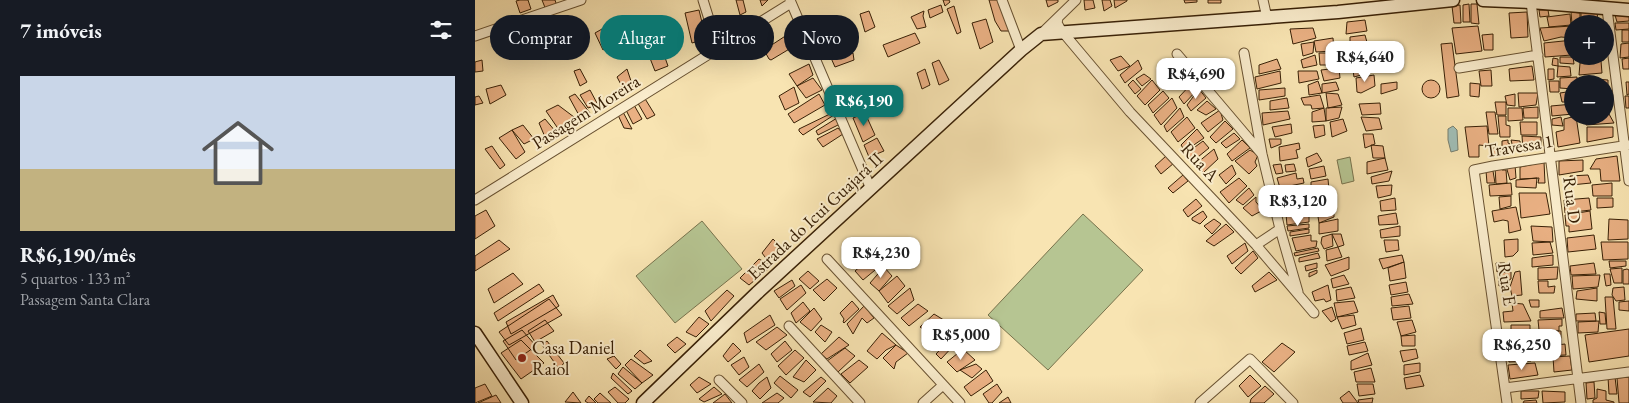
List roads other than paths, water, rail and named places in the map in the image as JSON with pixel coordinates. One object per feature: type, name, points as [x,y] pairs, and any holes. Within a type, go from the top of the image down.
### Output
[{"type":"main road","points":[[1041,34],[1267,18],[1453,0]]},
{"type":"main road","points":[[1483,0],[1629,10]]},
{"type":"main road","name":"Estrada do Icui Guajará II","points":[[643,403],[757,293],[1021,50],[1041,34]]},
{"type":"main road","points":[[476,337],[522,403]]},
{"type":"street","points":[[475,36],[581,0]]},
{"type":"street","points":[[703,0],[708,15]]},
{"type":"street","points":[[1002,0],[1021,50]]},
{"type":"street","points":[[1041,34],[1075,0]]},
{"type":"street","points":[[1263,0],[1267,18]]},
{"type":"street","points":[[791,1],[871,189]]},
{"type":"street","name":"Passagem Moreira","points":[[769,15],[791,1]]},
{"type":"street","name":"Rua D","points":[[1531,2],[1581,403]]},
{"type":"street","points":[[1607,9],[1627,145],[1629,181]]},
{"type":"street","points":[[1058,18],[1059,28],[1063,32]]},
{"type":"street","name":"Rua A","points":[[1063,32],[1131,112],[1256,245],[1314,313]]},
{"type":"street","points":[[1243,53],[1262,154],[1280,229],[1299,295]]},
{"type":"street","points":[[1177,54],[1262,154]]},
{"type":"street","points":[[1459,68],[1538,55]]},
{"type":"street","name":"Passagem Moreira","points":[[475,200],[699,60]]},
{"type":"street","name":"Travessa 1","points":[[1474,170],[1627,145]]},
{"type":"street","name":"Rua E","points":[[1474,170],[1507,403]]},
{"type":"street","points":[[1256,245],[1280,229]]},
{"type":"street","points":[[827,259],[960,403]]},
{"type":"street","points":[[789,326],[860,403]]},
{"type":"street","points":[[1200,403],[1250,359],[1293,403]]},
{"type":"street","points":[[1505,388],[1629,372]]},
{"type":"street","points":[[719,380],[742,403]]},
{"type":"street","points":[[923,403],[943,385]]},
{"type":"water","points":[[1453,126],[1457,130],[1458,150],[1451,152],[1448,129]]},
{"type":"place","name":"Casa Daniel Raiol","points":[[522,358]]}]
